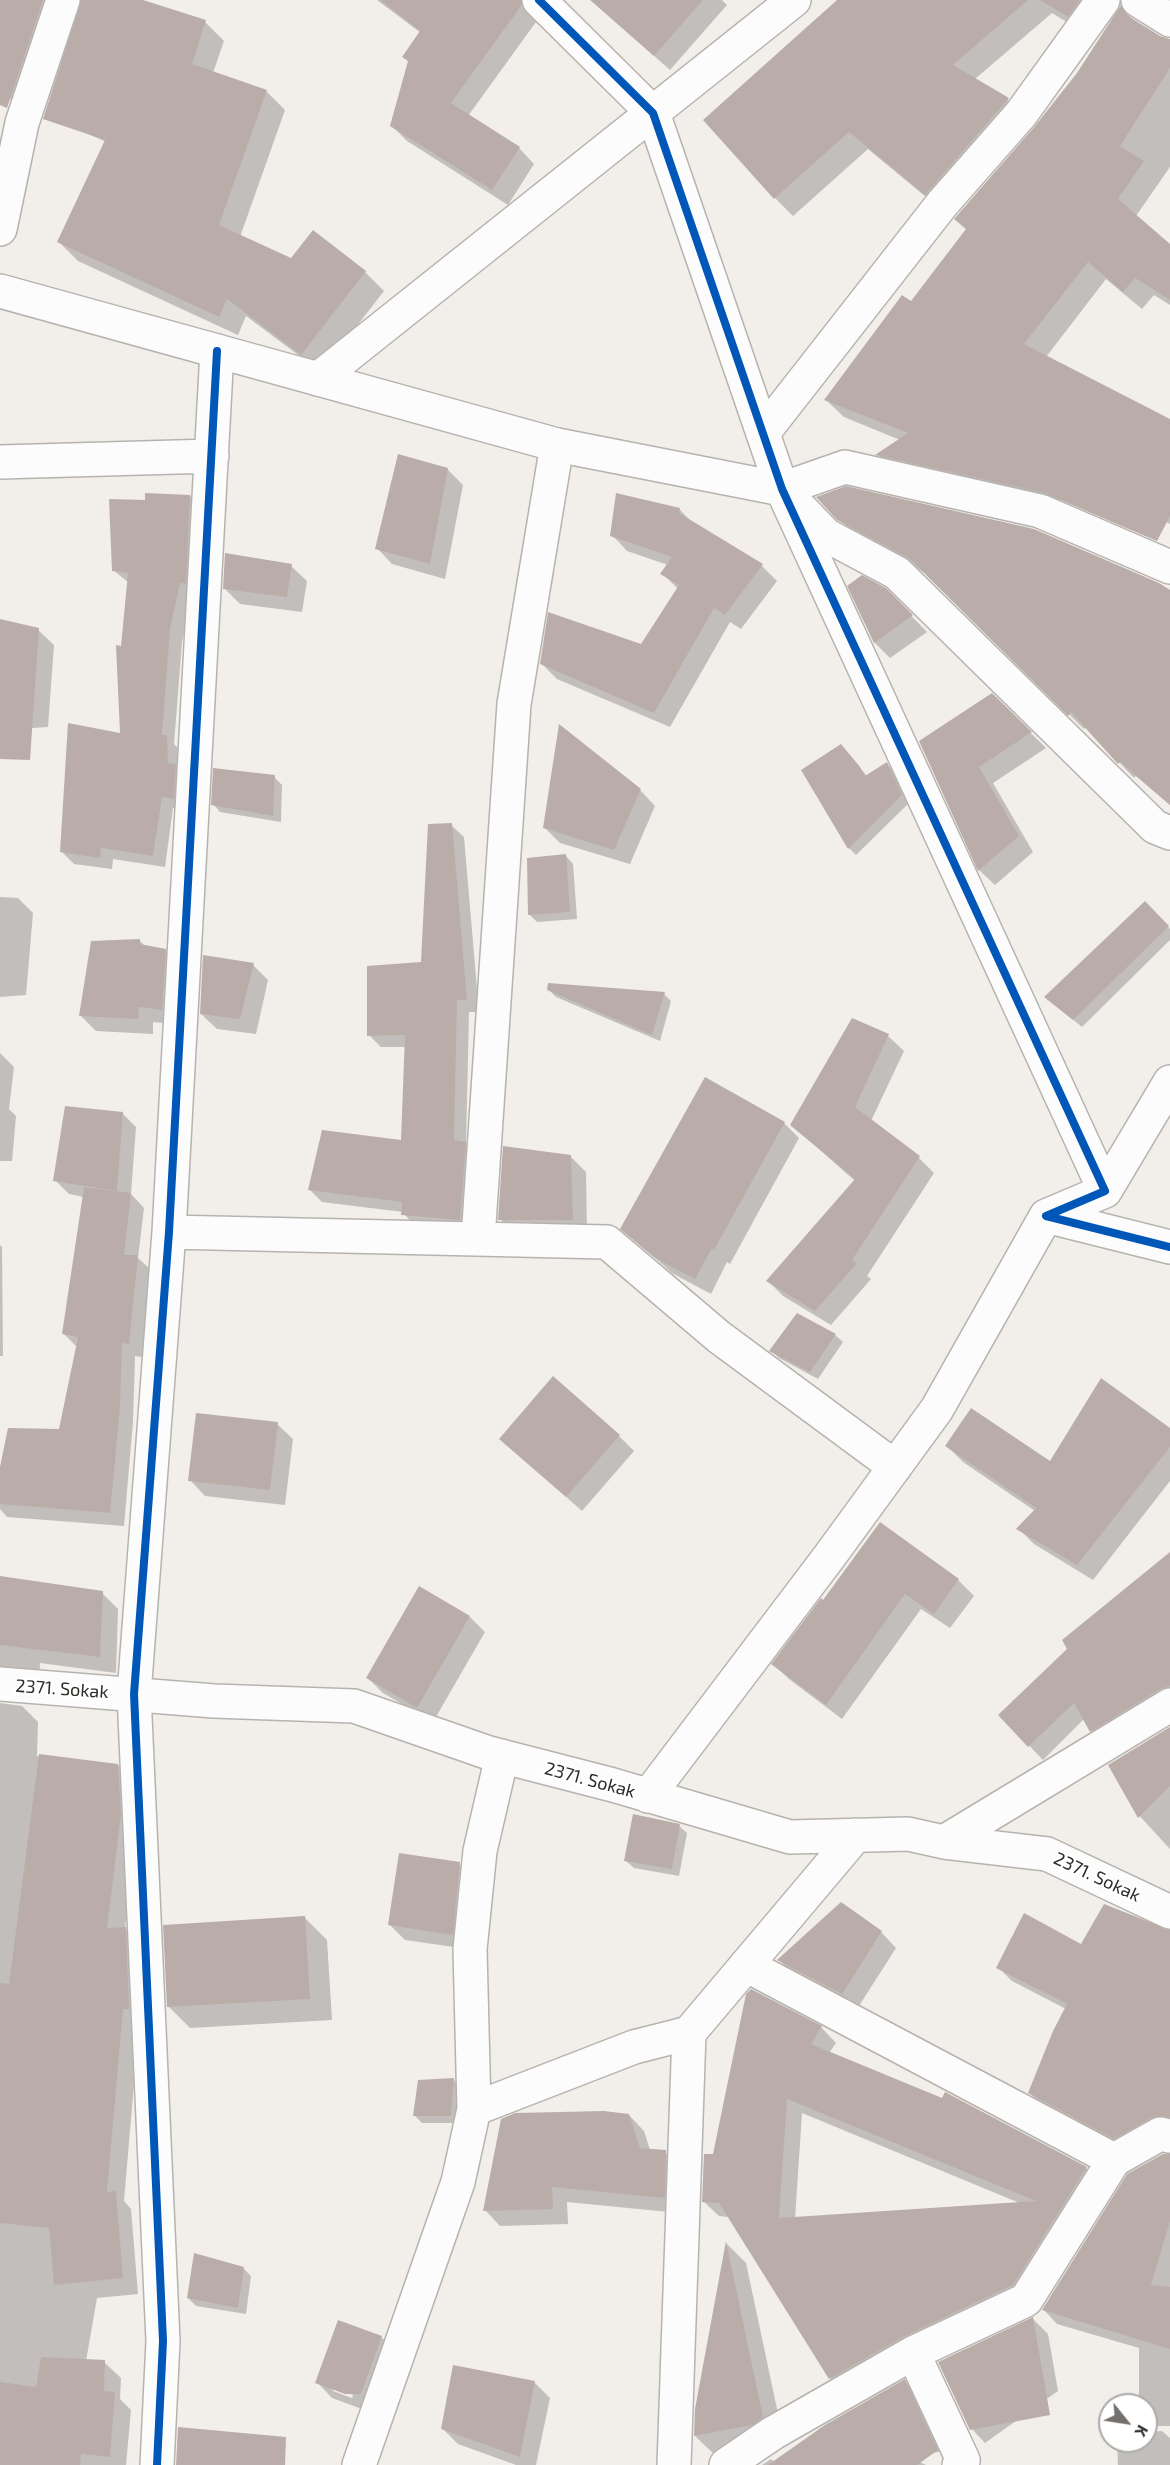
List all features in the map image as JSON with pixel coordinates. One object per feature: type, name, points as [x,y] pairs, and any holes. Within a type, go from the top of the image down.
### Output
[{"type":"street","points":[[0,229],[22,123],[63,0]]},
{"type":"street","points":[[539,0],[653,113],[782,489],[1105,1191]]},
{"type":"street","points":[[318,379],[794,0]]},
{"type":"street","points":[[763,433],[942,204],[1021,114],[1103,0]]},
{"type":"street","points":[[1138,0],[1170,20]]},
{"type":"street","points":[[0,291],[556,445],[782,489],[845,467],[1040,511],[1170,567]]},
{"type":"street","points":[[157,2465],[163,2341],[134,1694],[169,1232],[217,351]]},
{"type":"street","points":[[478,1239],[514,704],[556,445]]},
{"type":"street","points":[[0,462],[212,456]]},
{"type":"street","points":[[782,489],[826,535],[897,573],[1155,828],[1170,833]]},
{"type":"street","points":[[648,1796],[937,1409],[1046,1216],[1105,1191],[1170,1082]]},
{"type":"street","points":[[1046,1216],[1170,1247]]},
{"type":"street","points":[[169,1232],[607,1242],[719,1337],[895,1467]]},
{"type":"street","name":"2371. Sokak","points":[[0,1684],[214,1701],[354,1706],[502,1756],[790,1837],[908,1834],[944,1842],[1047,1854],[1170,1912]]},
{"type":"street","points":[[944,1842],[1170,1705]]},
{"type":"street","points":[[359,2465],[458,2182],[474,2109],[470,1949],[480,1851],[502,1756]]},
{"type":"street","points":[[474,2109],[634,2047],[689,2033],[856,1835]]},
{"type":"street","points":[[746,1965],[1113,2160]]},
{"type":"street","points":[[674,2465],[689,2033]]},
{"type":"street","points":[[726,2465],[772,2433],[913,2353],[1026,2300],[1113,2160],[1160,2134],[1170,2136]]},
{"type":"street","points":[[913,2353],[963,2460],[959,2465]]},
{"type":"building","points":[[0,0],[43,0],[7,108],[0,105]]},
{"type":"building","points":[[81,0],[143,0],[206,20],[192,64],[267,90],[219,225],[291,258],[313,230],[366,271],[301,355],[227,299],[219,317],[57,242],[105,140],[43,119]]},
{"type":"building","points":[[380,0],[521,0],[521,6],[451,103],[520,147],[492,190],[390,126],[408,61],[402,57],[420,31]]},
{"type":"building","points":[[590,0],[703,0],[654,56]]},
{"type":"building","points":[[837,0],[1028,0],[953,65],[1009,98],[925,195],[849,132],[774,199],[703,120]]},
{"type":"building","points":[[1040,0],[1080,0],[1068,17]]},
{"type":"building","points":[[1121,5],[1128,16],[1160,36],[1170,39],[1170,68],[1120,146],[1144,161],[1118,199],[1170,244],[1170,300],[1135,278],[1123,292],[1088,262],[1024,344],[1170,419],[1170,516],[1157,541],[1044,493],[875,455],[908,433],[824,400],[902,295],[911,301],[966,229],[954,219],[1035,126],[1077,73]]},
{"type":"building","points":[[398,454],[448,468],[430,564],[375,549]]},
{"type":"building","points":[[846,486],[1034,529],[1159,583],[1170,590],[1170,805],[1120,762],[1118,764],[1071,712],[1068,716],[910,559],[837,520],[816,497]]},
{"type":"building","points":[[145,493],[190,495],[186,584],[180,583],[170,629],[162,735],[167,735],[168,763],[176,764],[174,799],[162,797],[153,856],[101,848],[100,858],[60,852],[68,723],[120,733],[116,645],[121,646],[128,573],[112,571],[109,499],[145,500]]},
{"type":"building","points":[[616,493],[680,508],[679,513],[763,564],[725,615],[714,608],[654,713],[540,664],[548,612],[641,644],[679,585],[660,574],[672,557],[610,536]]},
{"type":"building","points":[[225,553],[292,564],[287,597],[223,589]]},
{"type":"building","points":[[862,575],[886,588],[913,615],[874,643],[847,586]]},
{"type":"building","points":[[0,619],[39,628],[30,760],[0,759]]},
{"type":"building","points":[[992,693],[1032,732],[979,767],[1019,836],[978,871],[919,741]]},
{"type":"building","points":[[559,724],[641,789],[614,850],[543,828]]},
{"type":"building","points":[[841,744],[865,776],[887,762],[902,795],[848,849],[801,770]]},
{"type":"building","points":[[213,768],[275,775],[273,816],[211,805]]},
{"type":"building","points":[[452,823],[467,1000],[457,1000],[454,1140],[466,1142],[460,1220],[401,1215],[402,1202],[308,1190],[322,1130],[401,1140],[405,1035],[367,1036],[367,966],[421,962],[428,824]]},
{"type":"building","points":[[566,854],[570,912],[528,915],[527,858]]},
{"type":"building","points":[[1145,901],[1169,926],[1073,1020],[1044,997]]},
{"type":"building","points":[[140,939],[140,944],[166,949],[162,1010],[139,1007],[138,1019],[79,1016],[91,941]]},
{"type":"building","points":[[203,955],[254,963],[240,1019],[200,1014]]},
{"type":"building","points":[[548,983],[665,992],[652,1035],[547,990]]},
{"type":"building","points":[[852,1018],[889,1034],[855,1107],[920,1156],[852,1260],[857,1263],[815,1311],[766,1281],[855,1179],[790,1125]]},
{"type":"building","points":[[705,1077],[785,1122],[714,1250],[712,1248],[695,1279],[655,1258],[620,1229]]},
{"type":"building","points":[[65,1106],[123,1112],[117,1191],[53,1181]]},
{"type":"building","points":[[503,1146],[571,1155],[573,1220],[498,1220]]},
{"type":"building","points":[[84,1187],[131,1193],[124,1255],[138,1255],[129,1344],[122,1343],[120,1408],[110,1513],[0,1504],[0,1467],[8,1428],[59,1429],[78,1337],[62,1334]]},
{"type":"building","points":[[797,1313],[836,1334],[810,1372],[769,1351]]},
{"type":"building","points":[[553,1376],[620,1435],[566,1497],[499,1439]]},
{"type":"building","points":[[1101,1378],[1170,1428],[1170,1447],[1077,1565],[1016,1529],[1036,1508],[945,1446],[971,1408],[1050,1461]]},
{"type":"building","points":[[196,1413],[278,1422],[270,1490],[188,1481]]},
{"type":"building","points":[[880,1522],[959,1579],[934,1614],[905,1594],[826,1705],[771,1664],[821,1598],[823,1600]]},
{"type":"building","points":[[1170,1552],[1170,1686],[1160,1689],[1090,1732],[1074,1703],[1028,1747],[998,1715],[1067,1649],[1062,1640]]},
{"type":"building","points":[[0,1576],[103,1591],[100,1657],[0,1645]]},
{"type":"building","points":[[419,1586],[470,1616],[417,1708],[366,1678]]},
{"type":"building","points":[[1170,1727],[1170,1786],[1138,1818],[1108,1765]]},
{"type":"building","points":[[39,1754],[118,1764],[121,1815],[107,1928],[126,1927],[129,2009],[123,2009],[107,2192],[116,2191],[123,2278],[54,2285],[49,2228],[0,2223],[0,1983],[9,1984]]},
{"type":"building","points":[[633,1814],[680,1824],[672,1869],[624,1861]]},
{"type":"building","points":[[399,1853],[460,1862],[453,1935],[388,1925]]},
{"type":"building","points":[[841,1902],[882,1931],[842,1994],[777,1960]]},
{"type":"building","points":[[1104,1904],[1170,1930],[1170,2117],[1151,2118],[1114,2139],[1028,2093],[1053,2031],[1067,2004],[996,1968],[1024,1913],[1081,1944]]},
{"type":"building","points":[[305,1916],[310,1999],[167,2007],[163,1925]]},
{"type":"building","points":[[751,1989],[822,2026],[811,2044],[942,2098],[945,2092],[1087,2167],[1013,2285],[905,2336],[829,2379],[719,2203],[702,2202],[704,2154],[713,2154],[746,1994]],"holes":[[[787,2099],[1036,2201],[779,2218]]]},
{"type":"building","points":[[454,2078],[451,2116],[413,2116],[418,2080]]},
{"type":"building","points":[[604,2111],[629,2114],[640,2148],[666,2150],[665,2198],[552,2187],[553,2209],[483,2211],[501,2119],[515,2113]]},
{"type":"building","points":[[1163,2154],[1170,2154],[1170,2221],[1151,2285],[1170,2287],[1170,2349],[1042,2310],[1127,2174]]},
{"type":"building","points":[[726,2241],[763,2417],[752,2425],[694,2436],[695,2409]]},
{"type":"building","points":[[194,2253],[244,2267],[238,2308],[187,2298]]},
{"type":"building","points":[[1033,2317],[1050,2415],[970,2430],[938,2362]]},
{"type":"building","points":[[338,2320],[382,2336],[361,2394],[345,2394],[315,2383]]},
{"type":"building","points":[[41,2357],[105,2360],[104,2391],[115,2392],[110,2457],[81,2454],[80,2465],[0,2465],[0,2382],[36,2387]]},
{"type":"building","points":[[453,2365],[535,2381],[520,2457],[441,2429]]},
{"type":"building","points":[[905,2379],[938,2450],[917,2465],[768,2465],[825,2425]]},
{"type":"building","points":[[178,2427],[286,2437],[285,2465],[176,2465]]},
{"type":"cycle path","points":[[539,0],[653,113],[782,489],[1105,1191],[1046,1216],[1170,1247]]},
{"type":"cycle path","points":[[157,2465],[163,2341],[134,1694],[169,1232],[217,351]]}]
